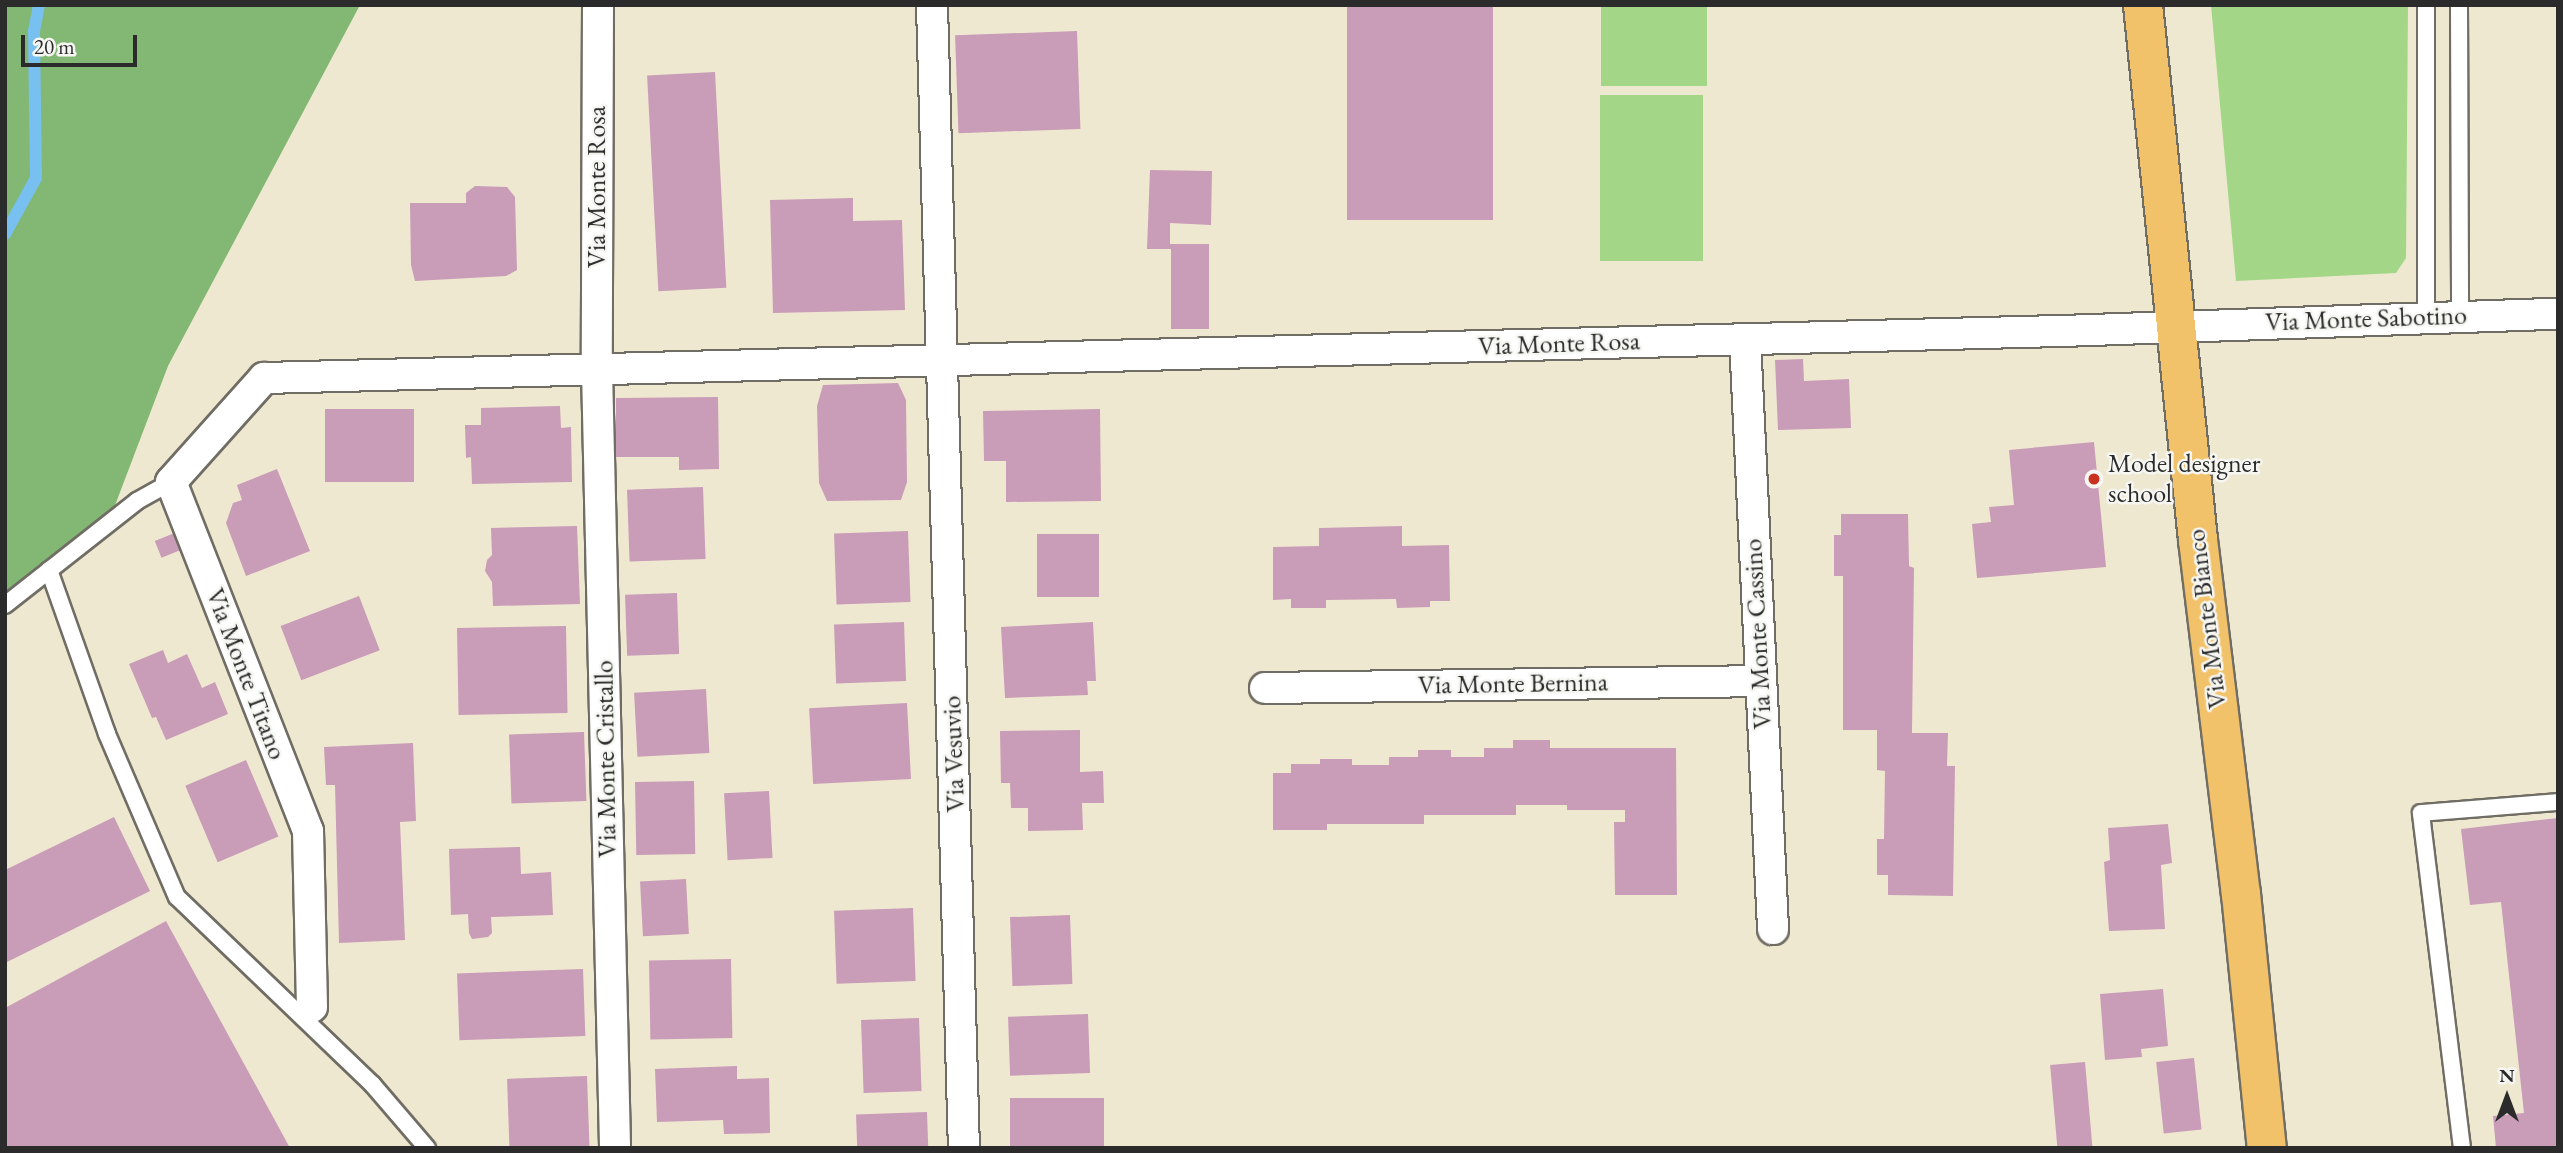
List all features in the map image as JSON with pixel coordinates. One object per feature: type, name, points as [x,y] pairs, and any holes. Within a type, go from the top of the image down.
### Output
[{"type":"main road","name":"Via Monte Bianco","points":[[2143,5],[2175,327],[2267,1148]]},
{"type":"street","name":"Via Monte Rosa","points":[[597,370],[598,5]]},
{"type":"street","points":[[932,5],[943,360]]},
{"type":"street","name":"Via Monte Sabotino","points":[[2175,327],[2426,316],[2558,314]]},
{"type":"street","name":"Via Monte Rosa","points":[[171,482],[264,378],[2175,327]]},
{"type":"street","name":"Via Monte Cassino","points":[[1745,339],[1773,929]]},
{"type":"street","name":"Via Vesuvio","points":[[943,360],[964,1148]]},
{"type":"street","name":"Via Monte Cristallo","points":[[597,370],[615,1148]]},
{"type":"street","name":"Via Monte Titano","points":[[171,482],[308,831],[312,1007]]},
{"type":"street","name":"Via Monte Bernina","points":[[1265,688],[1760,681]]},
{"type":"lane","points":[[2426,5],[2426,316]]},
{"type":"lane","points":[[2459,5],[2460,315]]},
{"type":"lane","points":[[5,605],[137,501],[171,482]]},
{"type":"lane","points":[[50,570],[107,734],[177,897],[373,1085],[427,1148]]},
{"type":"lane","points":[[2462,1148],[2421,813],[2558,802]]},
{"type":"green space","points":[[5,5],[360,5],[168,366],[114,508],[5,603]]},
{"type":"green space","points":[[1601,5],[1707,5],[1707,86],[1601,86]]},
{"type":"green space","points":[[2211,5],[2408,5],[2406,258],[2396,273],[2236,281]]},
{"type":"green space","points":[[1600,95],[1703,95],[1703,261],[1600,261]]},
{"type":"building","points":[[1347,5],[1493,5],[1493,220],[1347,220]]},
{"type":"building","points":[[1077,31],[1080,129],[958,133],[955,35]]},
{"type":"building","points":[[715,72],[726,288],[658,291],[647,76]]},
{"type":"building","points":[[1150,170],[1212,171],[1211,225],[1170,223],[1170,244],[1209,244],[1209,329],[1171,329],[1171,249],[1147,249]]},
{"type":"building","points":[[475,186],[507,187],[515,197],[517,270],[506,276],[415,281],[411,265],[410,203],[466,203],[466,193]]},
{"type":"building","points":[[853,198],[853,221],[902,220],[905,310],[773,313],[770,200]]},
{"type":"building","points":[[1803,359],[1804,381],[1849,379],[1851,428],[1778,430],[1775,360]]},
{"type":"building","points":[[898,383],[906,400],[907,482],[901,500],[827,501],[819,483],[817,406],[823,385]]},
{"type":"building","points":[[718,397],[719,469],[679,470],[679,457],[616,457],[616,398]]},
{"type":"building","points":[[560,406],[561,428],[571,427],[572,482],[472,484],[471,457],[466,458],[465,425],[481,425],[481,408]]},
{"type":"building","points":[[325,409],[414,409],[414,482],[325,482]]},
{"type":"building","points":[[1100,409],[1101,501],[1006,502],[1006,461],[984,461],[983,411]]},
{"type":"building","points":[[2094,442],[2106,567],[1977,578],[1972,524],[1991,522],[1989,507],[2014,505],[2009,450]]},
{"type":"building","points":[[277,469],[310,551],[246,576],[226,523],[233,503],[242,500],[237,485]]},
{"type":"building","points":[[703,487],[706,559],[630,562],[627,490]]},
{"type":"building","points":[[1841,514],[1908,514],[1909,566],[1914,568],[1912,733],[1948,733],[1947,766],[1955,766],[1953,896],[1888,895],[1888,875],[1877,875],[1877,839],[1884,839],[1885,771],[1877,770],[1877,730],[1843,730],[1843,576],[1834,576],[1834,535],[1841,535]]},
{"type":"building","points":[[577,526],[580,604],[493,606],[492,582],[485,571],[487,560],[492,555],[491,528]]},
{"type":"building","points":[[1402,526],[1402,546],[1449,545],[1450,601],[1430,601],[1430,607],[1397,608],[1396,599],[1326,600],[1326,608],[1291,608],[1291,599],[1273,600],[1273,547],[1319,546],[1319,528]]},
{"type":"building","points":[[908,531],[910,602],[837,605],[834,534]]},
{"type":"building","points":[[177,532],[184,549],[161,558],[155,541]]},
{"type":"building","points":[[1037,534],[1099,534],[1099,597],[1037,597]]},
{"type":"building","points":[[677,593],[679,654],[627,656],[625,595]]},
{"type":"building","points":[[359,596],[380,650],[301,680],[281,626]]},
{"type":"building","points":[[904,622],[906,681],[836,683],[834,624]]},
{"type":"building","points":[[1093,622],[1096,681],[1087,681],[1088,695],[1005,698],[1001,627]]},
{"type":"building","points":[[566,626],[568,713],[459,715],[457,628]]},
{"type":"building","points":[[163,650],[168,663],[187,654],[202,688],[215,682],[228,714],[166,740],[156,717],[152,718],[129,664]]},
{"type":"building","points":[[706,689],[709,753],[637,757],[634,693]]},
{"type":"building","points":[[907,703],[911,779],[813,784],[809,708]]},
{"type":"building","points":[[1080,730],[1080,772],[1103,771],[1104,803],[1082,803],[1083,830],[1028,831],[1028,808],[1011,808],[1010,783],[1001,783],[1000,731]]},
{"type":"building","points":[[584,732],[586,801],[511,804],[509,735]]},
{"type":"building","points":[[1513,740],[1550,740],[1550,748],[1676,748],[1677,895],[1615,895],[1614,822],[1625,822],[1625,810],[1567,810],[1567,805],[1516,805],[1516,815],[1424,815],[1424,824],[1327,824],[1327,830],[1273,830],[1273,773],[1291,773],[1291,764],[1320,764],[1320,759],[1352,759],[1352,765],[1389,765],[1389,757],[1418,757],[1418,750],[1451,750],[1451,757],[1484,757],[1484,748],[1513,748]]},
{"type":"building","points":[[413,743],[416,821],[400,822],[405,940],[339,943],[335,785],[326,785],[324,747]]},
{"type":"building","points":[[246,760],[278,836],[218,862],[185,786]]},
{"type":"building","points":[[694,781],[695,854],[636,855],[635,782]]},
{"type":"building","points":[[769,791],[773,858],[728,860],[724,793]]},
{"type":"building","points":[[114,817],[150,891],[5,963],[5,870]]},
{"type":"building","points":[[2558,818],[2558,1148],[2496,1148],[2493,1116],[2524,1113],[2501,902],[2470,905],[2461,829]]},
{"type":"building","points":[[2168,824],[2172,863],[2161,865],[2165,929],[2109,931],[2104,862],[2110,860],[2108,828]]},
{"type":"building","points":[[520,847],[521,874],[551,872],[553,915],[491,917],[492,933],[488,937],[472,939],[468,914],[451,915],[449,849]]},
{"type":"building","points":[[686,879],[689,934],[643,936],[640,881]]},
{"type":"building","points":[[913,908],[916,981],[837,984],[834,911]]},
{"type":"building","points":[[1070,915],[1072,984],[1012,986],[1010,917]]},
{"type":"building","points":[[166,921],[290,1148],[5,1148],[5,1008]]},
{"type":"building","points":[[731,959],[732,1038],[650,1039],[649,960]]},
{"type":"building","points":[[583,969],[585,1036],[459,1040],[457,973]]},
{"type":"building","points":[[2163,989],[2168,1046],[2141,1049],[2142,1057],[2105,1060],[2100,994]]},
{"type":"building","points":[[1088,1014],[1090,1073],[1010,1076],[1008,1017]]},
{"type":"building","points":[[919,1018],[922,1091],[864,1093],[861,1020]]},
{"type":"building","points":[[2194,1058],[2202,1130],[2164,1134],[2156,1062]]},
{"type":"building","points":[[2085,1062],[2092,1148],[2057,1148],[2050,1065]]},
{"type":"building","points":[[737,1066],[737,1079],[769,1078],[770,1133],[724,1134],[723,1120],[657,1122],[655,1069]]},
{"type":"building","points":[[587,1076],[590,1148],[509,1148],[507,1079]]},
{"type":"building","points":[[1010,1098],[1104,1098],[1104,1148],[1010,1148]]},
{"type":"building","points":[[927,1112],[928,1148],[857,1148],[856,1114]]},
{"type":"waterway","points":[[5,234],[36,178],[34,31],[39,5]]},
{"type":"place","name":"Model designer school","points":[[2094,479]]}]
